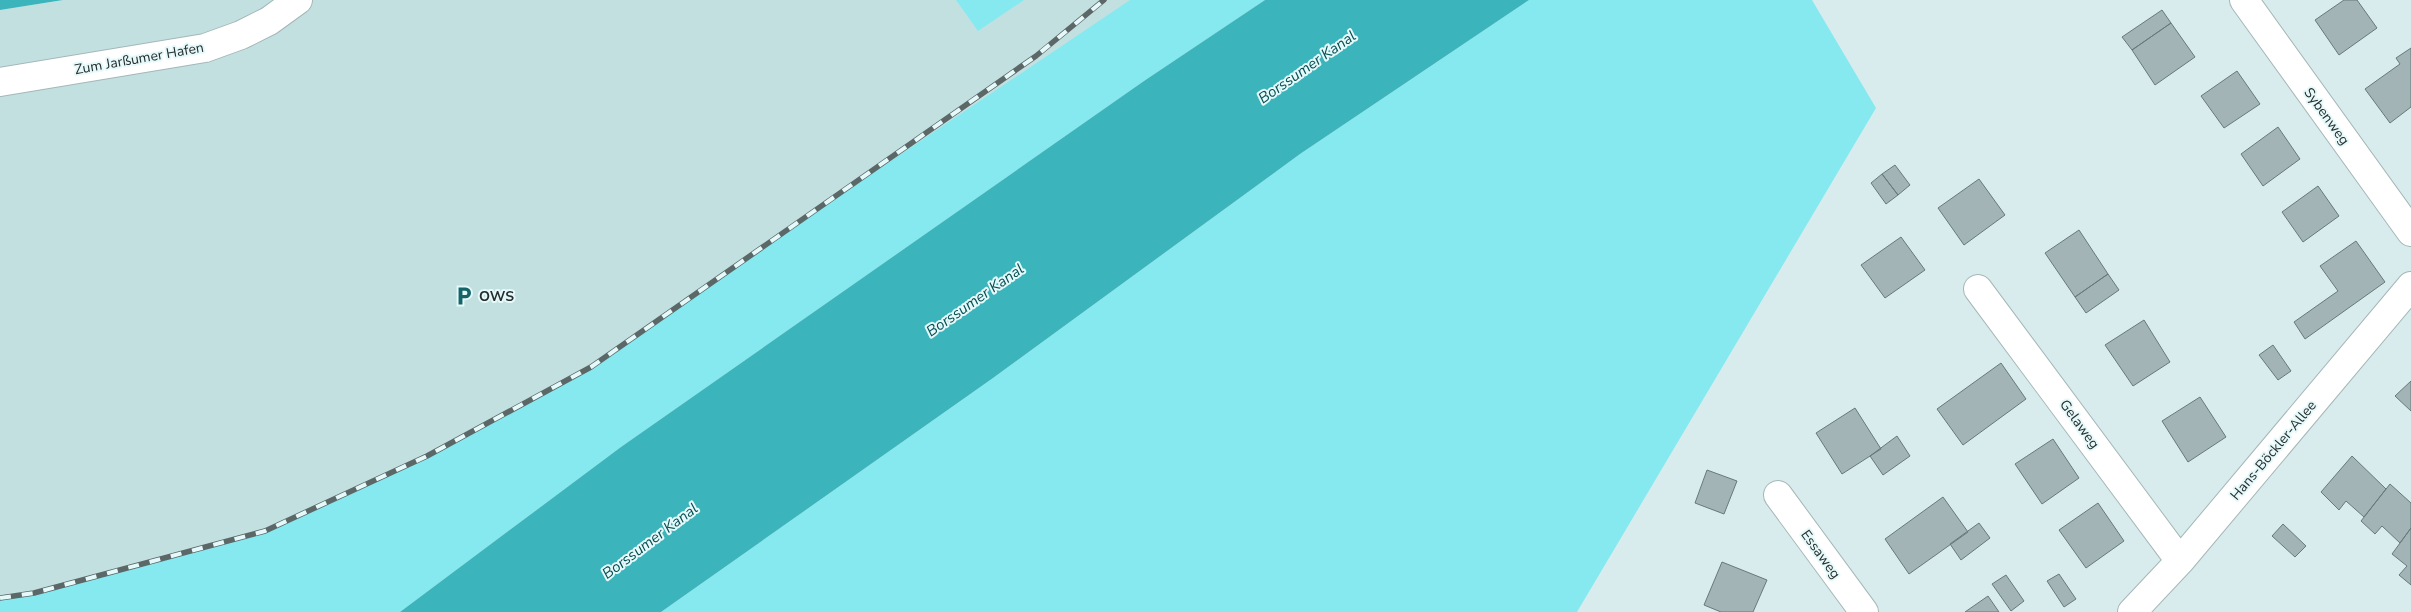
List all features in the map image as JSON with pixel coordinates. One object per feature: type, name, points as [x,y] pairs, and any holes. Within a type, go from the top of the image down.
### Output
[{"type":"street","name":"Zum Jarßumer Hafen","points":[[0,82],[205,48],[241,35],[269,21],[298,0]]},
{"type":"street","name":"Sybenweg","points":[[2244,0],[2411,232]]},
{"type":"street","name":"Hans-Böckler-Allee","points":[[2132,612],[2180,561],[2411,286]]},
{"type":"street","name":"Gelaweg","points":[[1978,289],[2180,561]]},
{"type":"street","name":"Essaweg","points":[[1778,495],[1864,612]]},
{"type":"shaded area","points":[[63,0],[1265,0],[1144,81],[621,447],[400,612],[0,612],[0,10]]},
{"type":"shaded area","points":[[956,0],[1024,0],[978,31]]},
{"type":"shaded area","points":[[1130,0],[1265,0],[1144,81],[621,447],[400,612],[0,612],[0,598],[34,593],[265,531],[427,456],[591,367],[794,226]]},
{"type":"shaded area","points":[[1529,0],[1812,0],[1876,108],[1577,612],[661,612],[993,378],[1300,154]]},
{"type":"water","points":[[0,0],[63,0],[0,10]]},
{"type":"water","name":"Borssumer Kanal","points":[[1265,0],[1529,0],[1300,154],[993,378],[661,612],[400,612],[621,447],[1144,81]]},
{"type":"building","points":[[2344,0],[2357,0],[2377,28],[2339,55],[2315,20]]},
{"type":"building","points":[[2162,10],[2171,23],[2132,50],[2122,37]]},
{"type":"building","points":[[2171,23],[2195,57],[2155,85],[2132,50]]},
{"type":"building","points":[[2411,48],[2411,107],[2390,123],[2365,89],[2400,64],[2396,58]]},
{"type":"building","points":[[2237,71],[2260,104],[2224,128],[2201,96]]},
{"type":"building","points":[[2278,127],[2300,159],[2263,186],[2241,154]]},
{"type":"building","points":[[1895,165],[1910,185],[1898,195],[1882,174]]},
{"type":"building","points":[[1882,174],[1898,195],[1886,204],[1871,183]]},
{"type":"building","points":[[1979,179],[2005,215],[1964,245],[1938,208]]},
{"type":"building","points":[[2318,186],[2339,216],[2303,242],[2282,212]]},
{"type":"building","points":[[2079,230],[2108,274],[2075,297],[2045,253]]},
{"type":"building","points":[[1901,237],[1925,270],[1885,298],[1861,265]]},
{"type":"building","points":[[2356,241],[2385,282],[2305,339],[2294,322],[2338,291],[2320,266]]},
{"type":"building","points":[[2108,274],[2119,290],[2086,313],[2075,297]]},
{"type":"building","points":[[2144,320],[2170,362],[2133,386],[2105,345]]},
{"type":"building","points":[[2273,345],[2291,371],[2278,380],[2259,355]]},
{"type":"building","points":[[2001,363],[2026,399],[1963,445],[1937,409]]},
{"type":"building","points":[[2411,381],[2411,411],[2395,396]]},
{"type":"building","points":[[2200,397],[2226,437],[2188,462],[2162,421]]},
{"type":"building","points":[[1855,408],[1881,449],[1842,474],[1816,433]]},
{"type":"building","points":[[1897,436],[1910,456],[1883,475],[1870,456]]},
{"type":"building","points":[[2053,439],[2079,478],[2042,504],[2015,464]]},
{"type":"building","points":[[2352,456],[2386,489],[2364,517],[2346,501],[2339,510],[2321,492]]},
{"type":"building","points":[[1707,470],[1737,481],[1724,514],[1695,503]]},
{"type":"building","points":[[2390,484],[2411,503],[2411,528],[2400,543],[2382,526],[2375,534],[2361,521]]},
{"type":"building","points":[[1943,497],[1968,532],[1909,574],[1885,539]]},
{"type":"building","points":[[2098,503],[2124,541],[2086,568],[2059,530]]},
{"type":"building","points":[[1979,523],[1990,538],[1961,560],[1950,544]]},
{"type":"building","points":[[2283,524],[2306,546],[2295,557],[2272,536]]},
{"type":"building","points":[[2411,528],[2411,585],[2399,575],[2407,566],[2392,554]]},
{"type":"building","points":[[1722,562],[1767,580],[1753,612],[1721,612],[1704,605]]},
{"type":"building","points":[[2059,574],[2076,599],[2064,607],[2047,581]]},
{"type":"building","points":[[2006,575],[2024,601],[2011,611],[1992,584]]},
{"type":"building","points":[[1988,596],[1999,612],[1965,612]]},
{"type":"railway","points":[[0,598],[34,593],[265,531],[427,456],[591,367],[1036,56],[1104,0]]},
{"type":"place","name":"OWS","points":[[464,296]]}]
